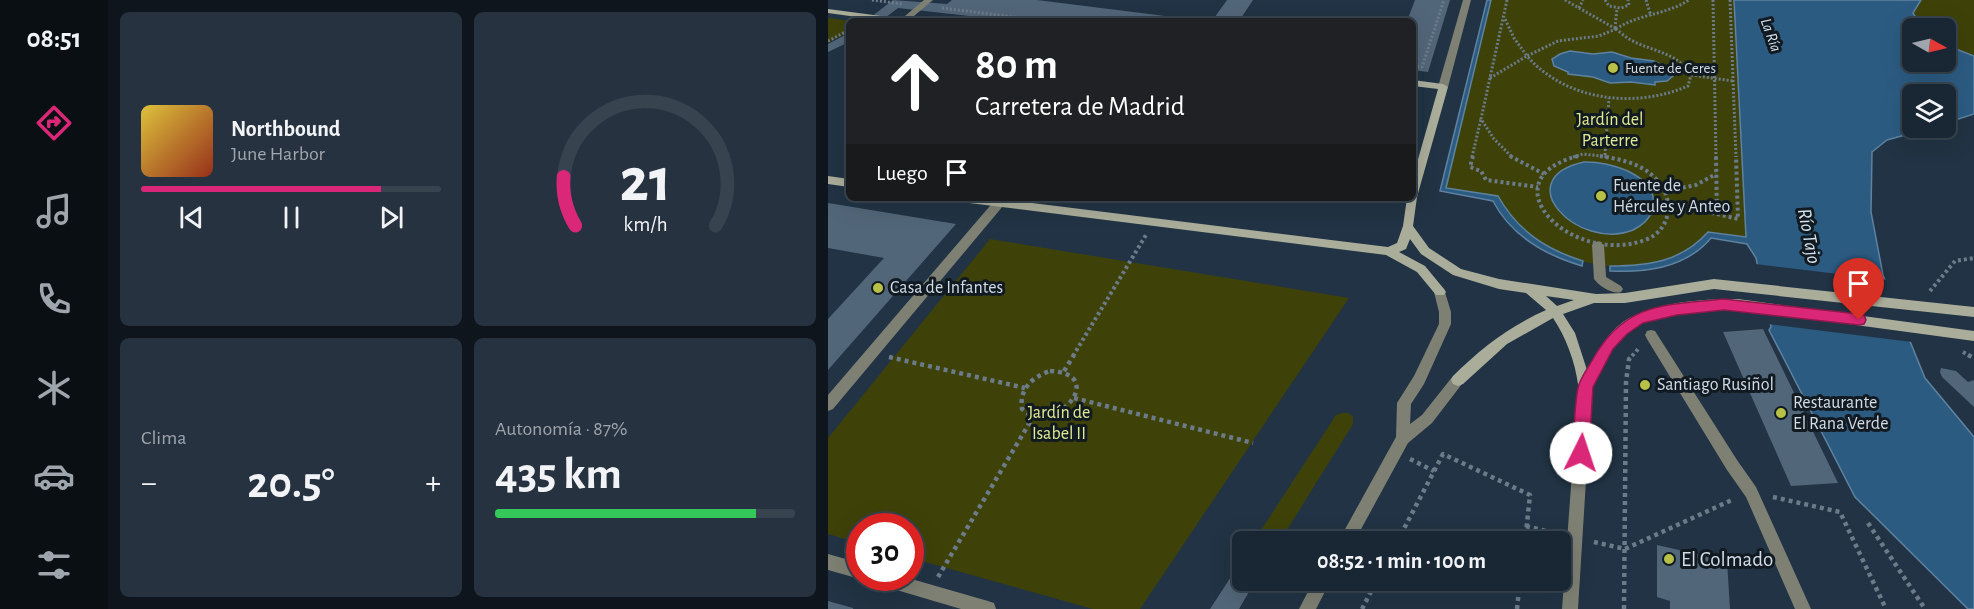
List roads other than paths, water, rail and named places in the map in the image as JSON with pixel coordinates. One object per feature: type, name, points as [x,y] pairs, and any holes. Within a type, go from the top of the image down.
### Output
[{"type":"main road","points":[[828,11],[880,18]]},
{"type":"main road","points":[[1416,83],[1443,87],[1416,182]]},
{"type":"main road","points":[[828,180],[846,183]]},
{"type":"main road","points":[[983,201],[1388,251],[1411,262],[1440,292]]},
{"type":"main road","points":[[1388,251],[1404,243],[1411,201]]},
{"type":"main road","points":[[1408,226],[1425,251],[1457,272],[1528,289],[1596,299]]},
{"type":"main road","points":[[1458,380],[1477,361],[1527,323],[1554,310],[1621,294],[1700,285],[1760,288],[1974,312]]},
{"type":"main road","points":[[1528,289],[1554,310],[1567,328],[1575,346],[1586,386],[1582,432]]},
{"type":"main road","points":[[1586,386],[1608,345],[1622,330],[1639,318],[1711,304],[1906,325],[1974,336]]},
{"type":"street","points":[[907,18],[929,0]]},
{"type":"street","points":[[1443,87],[1467,0]]},
{"type":"street","points":[[828,405],[999,203]]},
{"type":"street","points":[[1598,245],[1600,279],[1621,294]]},
{"type":"street","points":[[1403,438],[1404,403],[1419,380],[1445,324],[1445,312],[1440,292]]},
{"type":"street","points":[[1651,335],[1732,465],[1752,492],[1803,609]]},
{"type":"street","points":[[1351,531],[1403,438],[1427,419],[1458,380]]},
{"type":"street","points":[[1570,609],[1582,432]]},
{"type":"street","points":[[828,562],[846,567]]},
{"type":"street","points":[[924,590],[988,609]]},
{"type":"street","points":[[1307,609],[1317,591]]},
{"type":"water","points":[[1487,0],[1491,0],[1446,188],[1498,196],[1524,229],[1556,251],[1583,261],[1582,266],[1530,243],[1509,224],[1493,201],[1440,191]]},
{"type":"water","points":[[1734,0],[1921,0],[1913,13],[1916,18],[1902,18],[1902,72],[1956,72],[1956,49],[1974,56],[1974,114],[1956,120],[1956,84],[1902,84],[1902,136],[1887,140],[1872,152],[1871,212],[1883,275],[1925,378],[1974,437],[1974,609],[1968,609],[1855,497],[1769,330],[1771,327],[1756,258],[1747,244],[1711,238],[1690,256],[1678,262],[1637,271],[1610,271],[1610,266],[1651,263],[1675,256],[1698,242],[1708,232],[1746,237]]},
{"type":"water","name":"Fuente de Ceres","points":[[1570,51],[1593,54],[1612,52],[1631,58],[1654,61],[1670,69],[1673,76],[1667,81],[1655,82],[1655,85],[1631,82],[1610,83],[1593,77],[1568,74],[1554,66],[1552,59]]},
{"type":"water","name":"Fuente de Hércules y Anteo","points":[[1584,162],[1607,164],[1632,173],[1650,188],[1653,199],[1652,211],[1642,225],[1633,230],[1612,234],[1591,231],[1573,223],[1559,211],[1551,197],[1551,183],[1562,171]]},
{"type":"place","name":"Fuente de Ceres","points":[[1613,68]]},
{"type":"place","name":"Fuente de Hércules y Anteo","points":[[1601,196]]},
{"type":"place","name":"Casa de Infantes","points":[[878,288]]},
{"type":"place","name":"Santiago Rusiñol","points":[[1645,385]]},
{"type":"place","name":"Restaurante El Rana Verde","points":[[1781,413]]},
{"type":"place","name":"El Colmado","points":[[1669,559]]},
{"type":"water label","name":"La Ría","points":[[1771,35]]},
{"type":"water label","name":"Río Tajo","points":[[1809,236]]},
{"type":"park label","name":"Jardín del Parterre","points":[[1610,130]]},
{"type":"park label","name":"Jardín de Isabel II","points":[[1059,423]]}]
